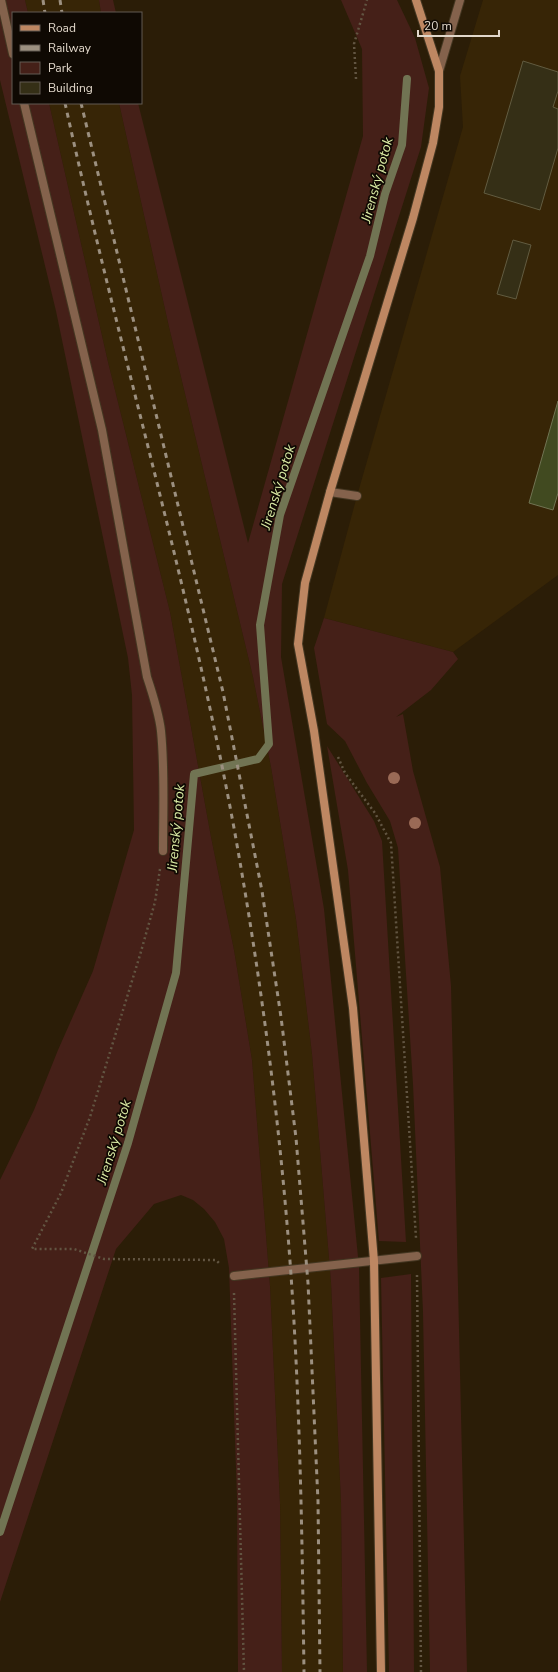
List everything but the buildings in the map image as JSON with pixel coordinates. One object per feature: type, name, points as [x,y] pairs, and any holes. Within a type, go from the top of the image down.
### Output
[{"type":"street","points":[[1,0],[12,50]]},
{"type":"street","points":[[416,0],[439,71]]},
{"type":"street","points":[[381,1672],[374,1261],[353,1008],[314,731],[298,644],[306,584],[330,492],[413,218],[433,143],[439,107],[439,71],[460,0]]},
{"type":"street","points":[[24,104],[102,430],[147,677],[156,704],[161,730],[164,800],[163,851]]},
{"type":"street","points":[[330,492],[357,496]]},
{"type":"street","points":[[234,1276],[417,1256]]},
{"type":"path","points":[[356,80],[354,44],[367,0]]},
{"type":"path","points":[[336,752],[345,774],[375,813],[391,842],[417,1256],[421,1672]]},
{"type":"path","points":[[163,851],[154,902],[142,948],[90,1117],[61,1193],[32,1249],[74,1249],[104,1259],[216,1260],[234,1276],[244,1672]]},
{"type":"shaded area","points":[[25,0],[99,0],[101,12],[28,12]]},
{"type":"shaded area","points":[[483,0],[558,0],[558,575],[453,652],[324,618],[357,496],[463,127],[460,76]]},
{"type":"shaded area","points":[[49,104],[119,104],[169,327],[253,677],[271,767],[296,919],[312,1054],[331,1282],[341,1502],[343,1672],[282,1672],[280,1504],[270,1286],[252,1060],[234,950],[211,837],[170,612],[108,362]]},
{"type":"shaded area","points":[[558,401],[558,493],[553,510],[529,503]]},
{"type":"green space","points":[[0,0],[25,0],[28,12],[12,12],[12,104],[49,104],[108,362],[170,612],[211,837],[234,950],[252,1060],[270,1286],[280,1504],[282,1672],[238,1672],[237,1498],[229,1268],[224,1239],[215,1222],[204,1209],[193,1200],[181,1195],[154,1204],[116,1249],[0,1602],[0,1180],[34,1110],[58,1050],[93,971],[134,830],[132,695],[128,658],[56,311],[0,80]]},
{"type":"green space","points":[[99,0],[113,0],[116,12],[101,12]]},
{"type":"green space","points":[[341,0],[397,0],[415,38],[429,88],[421,147],[282,584],[281,657],[324,909],[359,1267],[367,1672],[343,1672],[341,1502],[331,1282],[312,1054],[296,919],[271,767],[253,677],[169,327],[119,104],[138,104],[248,543],[363,136],[362,49]]},
{"type":"green space","points":[[324,618],[453,652],[458,659],[431,690],[396,717],[403,714],[413,771],[440,867],[451,986],[467,1672],[430,1672],[423,1312],[413,1084],[398,848],[390,821],[367,783],[345,741],[327,724],[314,648]]},
{"type":"green space","points":[[327,746],[374,821],[382,841],[406,1242],[379,1241],[348,870]]},
{"type":"green space","points":[[411,1274],[414,1672],[389,1672],[381,1278]]},
{"type":"waterway","name":"Jirenský potok","points":[[0,1532],[128,1143],[176,973],[194,774],[258,759],[269,744],[260,625],[280,515],[370,256],[385,194],[402,145],[407,79]]},
{"type":"railway","points":[[43,0],[45,12]]},
{"type":"railway","points":[[60,0],[62,12]]},
{"type":"railway","points":[[65,104],[107,284],[175,555],[196,646],[234,828],[252,932],[267,1037],[285,1195],[293,1301],[298,1407],[304,1672]]},
{"type":"railway","points":[[81,104],[223,692],[262,891],[281,1017],[296,1138],[308,1283],[318,1501],[320,1672]]}]
